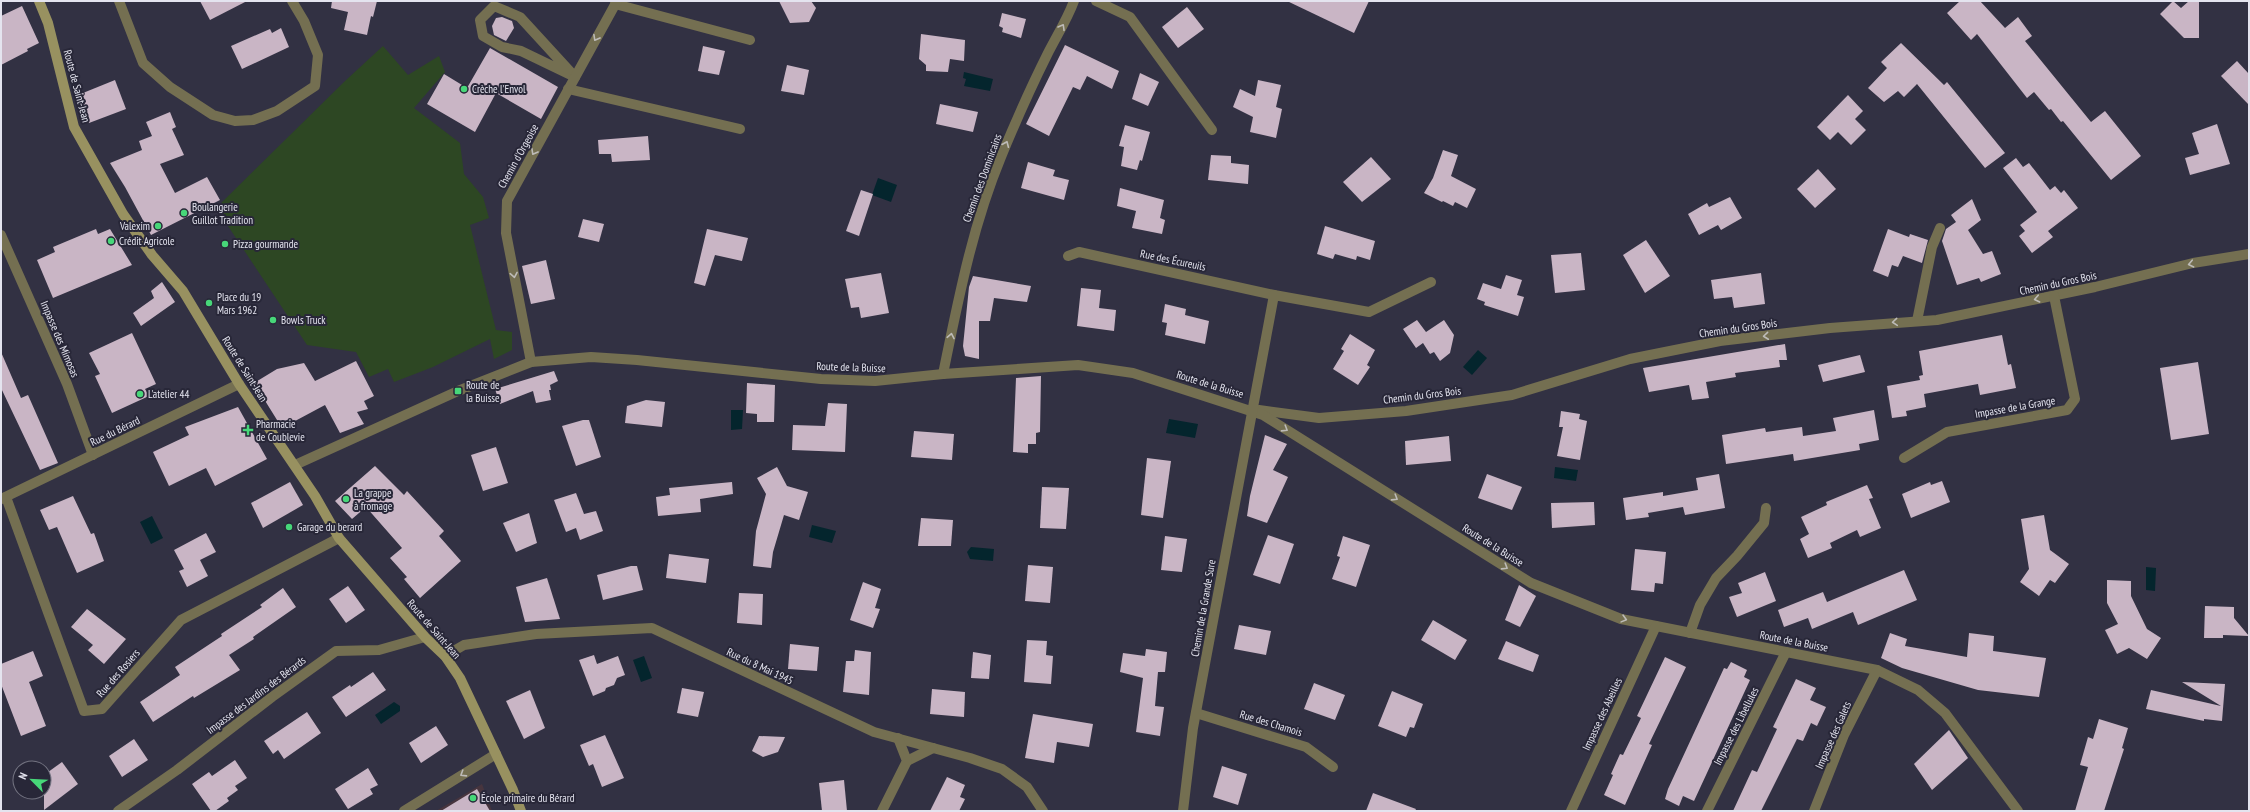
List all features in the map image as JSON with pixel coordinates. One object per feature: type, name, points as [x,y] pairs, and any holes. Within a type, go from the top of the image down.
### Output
[{"type":"main road","name":"Route de Saint-Jean","points":[[39,1],[48,23],[74,127],[123,214],[152,255],[183,291],[239,384],[295,465],[339,538],[425,637],[445,656],[460,678],[521,811]]},
{"type":"street","points":[[119,1],[143,63],[170,87],[213,115],[235,121],[252,120],[277,111],[315,86],[318,55],[304,21],[292,1]]},
{"type":"street","name":"Chemin des Dominicains","points":[[944,374],[965,264],[983,206],[1000,159],[1024,102],[1048,53],[1066,21],[1074,1]]},
{"type":"street","points":[[1096,1],[1130,17],[1212,130]]},
{"type":"street","points":[[616,2],[750,40]]},
{"type":"street","name":"Chemin d'Orgeoise","points":[[531,362],[506,233],[507,201],[616,2]]},
{"type":"street","points":[[494,4],[520,17],[575,77],[521,51],[502,47],[483,36],[480,20],[494,4]]},
{"type":"street","points":[[568,89],[740,128]]},
{"type":"street","points":[[1917,321],[1932,247],[1940,228]]},
{"type":"street","name":"Impasse des Mimosas","points":[[1,235],[66,384],[93,455]]},
{"type":"street","name":"Rue des Écureuils","points":[[1068,256],[1079,252],[1274,295],[1369,312],[1431,282]]},
{"type":"street","name":"Chemin du Gros Bois","points":[[1251,409],[1319,418],[1406,411],[1512,395],[1630,359],[1720,340],[1830,328],[1937,320],[2054,296],[2193,263],[2249,254]]},
{"type":"street","points":[[1251,409],[1274,295]]},
{"type":"street","name":"Impasse de la Grange","points":[[1904,458],[1947,432],[2067,410],[2075,399],[2054,296]]},
{"type":"street","name":"Route de la Buisse","points":[[295,465],[458,391],[531,362],[591,357],[637,360],[821,379],[875,381],[944,374],[1078,365],[1133,372],[1251,409],[1531,583],[1621,619],[1877,670],[1918,690],[1945,713],[2018,811]]},
{"type":"street","name":"Rue du Bérard","points":[[4,498],[239,384]]},
{"type":"street","name":"Chemin de la Grande Sure","points":[[1183,811],[1196,713],[1251,409]]},
{"type":"street","name":"Rue des Rosiers","points":[[4,498],[84,711],[102,709],[181,620],[339,538]]},
{"type":"street","points":[[1690,633],[1700,605],[1716,578],[1737,556],[1764,523],[1766,508]]},
{"type":"street","name":"Impasse des Abeilles","points":[[1570,811],[1656,626]]},
{"type":"street","name":"Rue du 8 Mai 1945","points":[[445,656],[464,645],[536,634],[652,628],[874,732],[934,748],[1002,769],[1027,787],[1043,811]]},
{"type":"street","name":"Impasse des Jardins des Bérards","points":[[118,811],[177,770],[272,697],[336,651],[379,650],[425,637]]},
{"type":"street","name":"Impasse des Libellules","points":[[1707,811],[1786,652]]},
{"type":"street","name":"Impasse des Galets","points":[[1814,811],[1844,735],[1877,670]]},
{"type":"street","name":"Rue des Chamois","points":[[1196,713],[1306,747],[1333,768]]},
{"type":"street","points":[[898,738],[907,761]]},
{"type":"street","points":[[882,811],[907,761],[934,748]]},
{"type":"street","points":[[404,811],[496,754]]},
{"type":"shaded area","name":"École primaire du Bérard","points":[[482,784],[492,811],[436,811]]},
{"type":"green space","points":[[383,46],[408,75],[439,56],[445,72],[414,108],[460,143],[464,174],[483,197],[489,218],[470,225],[496,330],[512,332],[512,350],[494,359],[490,339],[433,367],[394,382],[388,369],[369,377],[356,352],[307,345],[216,208],[345,81]]},
{"type":"water","points":[[964,72],[993,79],[990,91],[964,86],[966,79],[963,78]]},
{"type":"water","points":[[878,178],[897,185],[891,202],[872,195]]},
{"type":"water","points":[[1478,350],[1487,358],[1472,375],[1463,367]]},
{"type":"water","points":[[731,410],[743,410],[742,429],[731,430]]},
{"type":"water","points":[[1169,419],[1198,424],[1195,438],[1166,433]]},
{"type":"water","points":[[1555,467],[1578,470],[1576,481],[1554,478]]},
{"type":"water","points":[[152,516],[163,538],[151,544],[140,522]]},
{"type":"water","points":[[812,525],[836,531],[832,543],[809,537]]},
{"type":"water","points":[[971,547],[994,549],[993,561],[970,559],[967,552]]},
{"type":"water","points":[[2146,567],[2156,568],[2155,591],[2146,590]]},
{"type":"water","points":[[644,656],[652,678],[641,682],[633,660]]},
{"type":"water","points":[[394,702],[400,706],[400,711],[381,724],[375,715]]},
{"type":"building","points":[[200,1],[247,1],[210,20]]},
{"type":"building","points":[[332,1],[377,1],[373,17],[371,16],[367,35],[344,30],[348,12],[331,8]]},
{"type":"building","points":[[779,1],[811,1],[816,8],[809,22],[790,23]]},
{"type":"building","points":[[1287,1],[1369,1],[1354,33]]},
{"type":"building","points":[[1960,1],[1980,1],[2005,28],[2018,17],[2032,36],[2025,41],[2091,122],[2105,111],[2141,156],[2111,180],[2063,121],[2061,122],[2051,109],[2049,110],[2034,92],[2027,98],[1977,34],[1971,40],[1947,13]]},
{"type":"building","points":[[2173,1],[2181,8],[2189,1],[2199,1],[2199,38],[2184,38],[2160,14]]},
{"type":"building","points":[[22,6],[39,43],[27,49],[28,51],[1,65],[1,16]]},
{"type":"building","points":[[1187,7],[1204,29],[1178,48],[1162,27]]},
{"type":"building","points":[[1002,13],[1026,19],[1021,38],[1002,32],[1003,28],[999,26]]},
{"type":"building","points":[[502,17],[512,21],[514,28],[506,41],[494,35],[492,26],[496,18]]},
{"type":"building","points":[[281,28],[289,47],[242,69],[231,46],[270,29],[272,33]]},
{"type":"building","points":[[921,34],[965,40],[964,61],[950,59],[948,72],[926,71],[926,65],[919,59]]},
{"type":"building","points":[[1901,43],[1944,85],[1947,82],[2005,153],[1985,168],[1917,84],[1904,97],[1898,91],[1884,102],[1868,88],[1887,68],[1881,62]]},
{"type":"building","points":[[1065,45],[1119,71],[1112,89],[1087,76],[1080,90],[1073,87],[1049,136],[1026,124]]},
{"type":"building","points":[[703,46],[725,51],[719,75],[698,71]]},
{"type":"building","name":"Crèche l'Envol","points":[[490,48],[558,87],[541,119],[496,93],[475,132],[427,104],[444,74],[467,88]]},
{"type":"building","points":[[2237,61],[2249,74],[2249,105],[2221,76]]},
{"type":"building","points":[[787,65],[809,70],[804,95],[781,91]]},
{"type":"building","points":[[1140,73],[1159,82],[1148,106],[1132,99]]},
{"type":"building","points":[[115,80],[126,109],[89,123],[78,95]]},
{"type":"building","points":[[1258,80],[1281,85],[1276,107],[1282,109],[1276,138],[1250,132],[1253,117],[1233,107],[1240,89],[1255,96]]},
{"type":"building","points":[[1848,95],[1863,111],[1855,119],[1866,130],[1851,145],[1838,132],[1830,140],[1817,127]]},
{"type":"building","points":[[940,104],[978,112],[973,132],[936,124]]},
{"type":"building","points":[[170,112],[176,127],[172,129],[184,155],[160,164],[175,193],[207,177],[220,200],[151,235],[110,163],[142,150],[139,141],[152,136],[146,122]]},
{"type":"building","points":[[2217,124],[2230,164],[2190,175],[2185,158],[2199,154],[2192,133]]},
{"type":"building","points":[[1125,125],[1150,132],[1142,161],[1140,160],[1137,170],[1121,166],[1124,147],[1119,146]]},
{"type":"building","points":[[648,136],[650,160],[612,162],[611,154],[599,154],[598,140]]},
{"type":"building","points":[[1443,150],[1458,155],[1451,176],[1476,189],[1467,208],[1455,202],[1453,206],[1424,193],[1433,178]]},
{"type":"building","points":[[1211,155],[1231,156],[1231,163],[1249,165],[1248,184],[1208,180]]},
{"type":"building","points":[[1371,157],[1391,179],[1362,202],[1343,182]]},
{"type":"building","points":[[2016,158],[2023,167],[2029,163],[2050,190],[2055,186],[2061,193],[2064,190],[2078,208],[2048,231],[2053,237],[2032,253],[2019,236],[2025,231],[2020,225],[2037,212],[2003,168]]},
{"type":"building","points":[[1028,162],[1055,170],[1053,176],[1069,180],[1064,200],[1021,188]]},
{"type":"building","points":[[1818,169],[1836,189],[1815,208],[1797,189]]},
{"type":"building","points":[[1120,188],[1164,200],[1160,218],[1165,220],[1162,234],[1132,228],[1136,211],[1117,206]]},
{"type":"building","points":[[861,190],[873,194],[859,236],[846,231]]},
{"type":"building","points":[[1730,197],[1742,218],[1721,230],[1718,225],[1699,235],[1688,214],[1707,203],[1709,207]]},
{"type":"building","points":[[1972,199],[1981,220],[1968,230],[1983,254],[1992,251],[2001,274],[1981,282],[1979,278],[1957,285],[1942,241],[1946,229],[1956,222],[1951,215]]},
{"type":"building","points":[[583,219],[604,224],[599,242],[578,237]]},
{"type":"building","points":[[1325,226],[1375,241],[1370,260],[1357,256],[1356,260],[1335,254],[1333,259],[1317,254]]},
{"type":"building","points":[[96,229],[98,234],[110,229],[132,265],[53,298],[37,260],[55,252],[53,247]]},
{"type":"building","points":[[707,229],[748,238],[742,261],[715,255],[705,286],[694,283]]},
{"type":"building","points":[[1888,229],[1909,237],[1910,234],[1928,240],[1922,263],[1903,256],[1898,267],[1892,265],[1888,277],[1873,271]]},
{"type":"building","points":[[1646,240],[1670,276],[1645,293],[1623,255]]},
{"type":"building","points":[[1581,253],[1585,290],[1555,293],[1551,255]]},
{"type":"building","points":[[546,260],[555,299],[531,304],[522,266]]},
{"type":"building","points":[[881,273],[889,313],[861,318],[859,307],[851,308],[845,279]]},
{"type":"building","points":[[1761,273],[1765,304],[1734,308],[1732,297],[1714,299],[1711,280]]},
{"type":"building","points":[[1506,275],[1522,280],[1517,295],[1524,297],[1518,316],[1484,305],[1485,302],[1477,299],[1483,283],[1501,289]]},
{"type":"building","points":[[973,276],[1031,286],[1027,302],[994,298],[990,321],[979,321],[979,359],[965,356],[963,346],[969,287]]},
{"type":"building","points":[[162,282],[175,302],[141,326],[133,313],[154,298],[151,291]]},
{"type":"building","points":[[1081,288],[1101,290],[1099,308],[1116,310],[1114,331],[1077,326]]},
{"type":"building","points":[[1165,304],[1186,309],[1185,315],[1209,321],[1205,344],[1165,335],[1167,323],[1162,322]]},
{"type":"building","points":[[1417,320],[1426,332],[1444,320],[1454,335],[1450,353],[1440,361],[1434,352],[1430,354],[1423,343],[1416,348],[1403,329]]},
{"type":"building","points":[[132,333],[156,384],[145,389],[149,396],[112,413],[95,376],[100,374],[89,353]]},
{"type":"building","points":[[1350,334],[1375,350],[1367,365],[1370,367],[1358,385],[1333,369],[1344,351],[1341,349]]},
{"type":"building","points":[[2002,335],[2008,365],[2011,364],[2016,388],[1980,395],[1978,384],[1924,394],[1926,407],[1906,411],[1907,416],[1892,418],[1887,386],[1920,380],[1919,376],[1923,375],[1919,351]]},
{"type":"building","points":[[1785,344],[1787,360],[1779,360],[1780,367],[1735,373],[1736,377],[1706,382],[1709,398],[1692,400],[1689,385],[1649,392],[1643,368]]},
{"type":"building","points":[[1,352],[21,398],[28,395],[58,463],[40,470],[1,388]]},
{"type":"building","points":[[1860,355],[1865,372],[1823,382],[1818,365]]},
{"type":"building","points":[[356,361],[374,396],[364,401],[368,409],[357,412],[364,424],[340,433],[325,405],[282,428],[254,383],[277,369],[304,363],[315,381]]},
{"type":"building","points":[[2198,362],[2209,434],[2171,440],[2160,368]]},
{"type":"building","points":[[554,371],[558,381],[550,385],[551,390],[549,390],[551,400],[536,403],[533,391],[500,404],[495,389]]},
{"type":"building","points":[[1041,376],[1040,432],[1036,433],[1036,444],[1028,444],[1028,453],[1013,452],[1016,378]]},
{"type":"building","points":[[747,383],[775,385],[774,422],[757,422],[757,414],[746,413]]},
{"type":"building","points":[[646,400],[665,402],[662,427],[625,423],[627,406]]},
{"type":"building","points":[[828,403],[847,404],[845,452],[792,450],[793,425],[825,426]]},
{"type":"building","points":[[238,407],[267,459],[215,486],[206,468],[169,486],[153,452],[189,435],[185,427]]},
{"type":"building","points":[[1874,410],[1879,440],[1859,444],[1860,450],[1794,461],[1793,454],[1726,464],[1722,435],[1765,428],[1766,432],[1802,427],[1803,436],[1836,431],[1833,418]]},
{"type":"building","points":[[1561,411],[1580,414],[1579,419],[1587,421],[1580,460],[1557,456],[1563,427],[1559,427]]},
{"type":"building","points":[[583,420],[589,420],[601,457],[576,466],[562,426]]},
{"type":"building","points":[[914,431],[954,434],[952,460],[911,457]]},
{"type":"building","points":[[1265,435],[1287,444],[1273,470],[1288,477],[1267,523],[1247,516],[1250,496]]},
{"type":"building","points":[[1449,436],[1451,461],[1406,465],[1405,441]]},
{"type":"building","points":[[496,447],[508,483],[483,491],[471,455]]},
{"type":"building","points":[[1147,458],[1171,461],[1163,518],[1141,515]]},
{"type":"building","points":[[375,466],[404,495],[407,491],[444,531],[439,536],[461,561],[420,598],[404,579],[407,577],[390,558],[402,548],[366,507],[352,519],[335,501]]},
{"type":"building","points":[[777,467],[787,486],[808,492],[799,520],[784,515],[773,552],[771,568],[753,566],[756,531],[766,494],[757,478]]},
{"type":"building","points":[[1487,474],[1522,487],[1512,510],[1478,498]]},
{"type":"building","points":[[1719,474],[1725,508],[1685,515],[1683,507],[1648,513],[1649,517],[1626,520],[1623,498],[1663,492],[1663,496],[1698,490],[1696,478]]},
{"type":"building","points":[[1942,481],[1950,502],[1911,518],[1902,494],[1930,482],[1931,485]]},
{"type":"building","points":[[290,482],[303,505],[263,528],[251,503]]},
{"type":"building","points":[[732,482],[733,494],[700,499],[701,512],[658,516],[656,497],[670,495],[669,488]]},
{"type":"building","points":[[1867,485],[1873,498],[1869,499],[1881,528],[1860,537],[1857,530],[1830,543],[1832,548],[1808,558],[1800,539],[1809,534],[1801,517],[1827,505],[1826,502]]},
{"type":"building","points":[[1042,487],[1069,488],[1066,529],[1040,528]]},
{"type":"building","points":[[576,493],[584,514],[596,511],[603,531],[580,540],[576,528],[566,532],[554,500]]},
{"type":"building","points":[[73,496],[91,534],[94,533],[104,561],[77,573],[57,527],[49,530],[40,510]]},
{"type":"building","points":[[1594,502],[1595,525],[1552,528],[1551,503]]},
{"type":"building","points":[[529,513],[537,543],[516,552],[503,523]]},
{"type":"building","points":[[2044,515],[2050,550],[2069,564],[2055,583],[2050,580],[2039,596],[2020,582],[2029,569],[2021,519]]},
{"type":"building","points":[[921,518],[953,520],[951,546],[918,546]]},
{"type":"building","points":[[206,533],[216,552],[200,560],[208,576],[187,587],[179,571],[184,569],[174,550]]},
{"type":"building","points":[[1268,535],[1294,544],[1280,584],[1253,575]]},
{"type":"building","points":[[1165,536],[1187,539],[1182,572],[1161,570]]},
{"type":"building","points":[[1343,536],[1370,545],[1356,587],[1332,579],[1340,557],[1337,556]]},
{"type":"building","points":[[1635,549],[1666,552],[1663,584],[1655,583],[1654,592],[1631,590]]},
{"type":"building","points":[[669,554],[709,559],[706,583],[666,578]]},
{"type":"building","points":[[1028,565],[1053,567],[1050,603],[1025,601]]},
{"type":"building","points":[[631,566],[637,566],[643,590],[603,600],[597,575]]},
{"type":"building","points":[[1904,570],[1917,600],[1858,625],[1853,612],[1812,629],[1808,618],[1784,627],[1778,610],[1823,592],[1827,602]]},
{"type":"building","points":[[1765,572],[1776,601],[1737,617],[1729,597],[1742,593],[1738,583]]},
{"type":"building","points":[[547,578],[560,619],[525,622],[516,587]]},
{"type":"building","points":[[2107,580],[2131,581],[2131,596],[2147,629],[2161,638],[2147,659],[2129,648],[2117,654],[2105,630],[2118,624],[2107,603]]},
{"type":"building","points":[[863,582],[881,589],[875,608],[880,609],[873,628],[850,620]]},
{"type":"building","points":[[1519,585],[1536,596],[1520,627],[1505,620]]},
{"type":"building","points":[[348,586],[365,610],[346,623],[329,599]]},
{"type":"building","points":[[283,588],[296,607],[253,637],[254,639],[229,655],[240,670],[194,698],[193,696],[153,722],[140,702],[180,675],[175,667],[262,607],[260,605]]},
{"type":"building","points":[[739,593],[763,594],[762,625],[737,623]]},
{"type":"building","points":[[2205,606],[2234,607],[2234,618],[2249,636],[2223,635],[2223,638],[2204,638]]},
{"type":"building","points":[[87,609],[126,639],[104,664],[88,650],[93,645],[71,627]]},
{"type":"building","points":[[1433,620],[1467,640],[1455,660],[1421,640]]},
{"type":"building","points":[[1239,625],[1271,631],[1266,655],[1234,649]]},
{"type":"building","points":[[1890,633],[1907,639],[1905,646],[1967,657],[1969,633],[1994,636],[1993,651],[2046,658],[2039,697],[1978,690],[1902,668],[1881,658]]},
{"type":"building","points":[[1027,640],[1047,641],[1046,655],[1053,656],[1051,684],[1024,682]]},
{"type":"building","points":[[1506,641],[1539,655],[1533,672],[1498,659]]},
{"type":"building","points":[[790,644],[819,647],[817,671],[788,669]]},
{"type":"building","points":[[1146,649],[1167,652],[1165,672],[1158,672],[1155,706],[1164,707],[1160,736],[1136,732],[1143,678],[1120,672],[1123,653],[1145,656]]},
{"type":"building","points":[[855,650],[871,652],[869,695],[843,692],[846,661],[854,661]]},
{"type":"building","points":[[33,651],[43,676],[29,682],[46,726],[21,736],[1,684],[1,664]]},
{"type":"building","points":[[973,652],[991,655],[989,679],[971,678]]},
{"type":"building","points":[[594,655],[597,664],[618,656],[625,675],[617,678],[614,685],[606,688],[605,691],[593,696],[579,660]]},
{"type":"building","points":[[1665,657],[1686,667],[1649,744],[1652,745],[1625,805],[1604,795],[1620,754],[1623,755],[1641,718],[1637,716]]},
{"type":"building","points":[[1731,662],[1747,670],[1744,677],[1750,680],[1694,801],[1683,796],[1679,806],[1665,799],[1668,789],[1724,668],[1727,669]]},
{"type":"building","points":[[373,672],[386,690],[346,717],[332,697],[350,685],[351,687]]},
{"type":"building","points":[[1796,679],[1816,688],[1810,700],[1826,707],[1817,726],[1811,723],[1803,741],[1797,739],[1761,811],[1733,811],[1752,770],[1757,772],[1777,729],[1773,727]]},
{"type":"building","points":[[2182,682],[2225,684],[2222,721],[2204,719],[2204,721],[2146,709],[2151,690],[2221,706]]},
{"type":"building","points":[[1314,683],[1345,695],[1335,720],[1304,709]]},
{"type":"building","points":[[682,688],[704,692],[698,717],[677,713]]},
{"type":"building","points":[[932,689],[965,692],[964,717],[930,714]]},
{"type":"building","points":[[530,690],[545,728],[524,739],[506,701]]},
{"type":"building","points":[[1392,691],[1423,704],[1414,728],[1410,727],[1406,737],[1378,726]]},
{"type":"building","points":[[307,712],[321,733],[284,759],[278,750],[273,754],[264,741]]},
{"type":"building","points":[[1033,714],[1093,724],[1089,747],[1057,742],[1054,763],[1025,758]]},
{"type":"building","points":[[2099,719],[2128,728],[2122,748],[2124,749],[2104,811],[2075,811],[2088,767],[2080,765],[2088,737],[2093,739]]},
{"type":"building","points":[[436,726],[448,745],[421,763],[409,743]]},
{"type":"building","points":[[1949,730],[1968,758],[1932,790],[1914,764]]},
{"type":"building","points":[[605,735],[624,778],[602,787],[593,764],[589,766],[580,745]]},
{"type":"building","points":[[759,736],[785,737],[778,752],[763,757],[752,751]]},
{"type":"building","points":[[134,739],[148,760],[122,777],[109,756]]},
{"type":"building","points":[[235,760],[247,778],[235,786],[238,790],[227,798],[229,801],[215,811],[211,811],[192,784],[209,772],[212,776]]},
{"type":"building","points":[[62,762],[78,784],[44,810],[44,800],[52,800],[52,769]]},
{"type":"building","points":[[1222,766],[1247,774],[1238,805],[1213,797]]},
{"type":"building","points":[[368,768],[378,785],[370,789],[373,794],[348,809],[335,789]]},
{"type":"building","points":[[947,777],[965,785],[960,797],[965,799],[959,811],[930,811]]},
{"type":"building","points":[[844,780],[847,811],[822,811],[819,783]]},
{"type":"building","name":"École primaire du Bérard","points":[[477,789],[490,811],[441,811]]},
{"type":"building","points":[[1373,793],[1416,809],[1415,811],[1366,811]]},
{"type":"place","name":"Crèche l'Envol","points":[[464,89]]},
{"type":"place","name":"Boulangerie Guillot Tradition","points":[[184,213]]},
{"type":"place","name":"Valexim","points":[[158,226]]},
{"type":"place","name":"Crédit Agricole","points":[[111,241]]},
{"type":"place","name":"Pizza gourmande","points":[[225,244]]},
{"type":"place","name":"Place du 19 Mars 1962","points":[[209,303]]},
{"type":"place","name":"Bowls Truck","points":[[273,320]]},
{"type":"place","name":"Route de la Buisse","points":[[458,391]]},
{"type":"place","name":"L'atelier 44","points":[[140,394]]},
{"type":"place","name":"Pharmacie de Coublevie","points":[[248,430]]},
{"type":"place","name":"La grappe à fromage","points":[[346,499]]},
{"type":"place","name":"Garage du berard","points":[[289,527]]},
{"type":"place","name":"École primaire du Bérard","points":[[473,798]]}]
